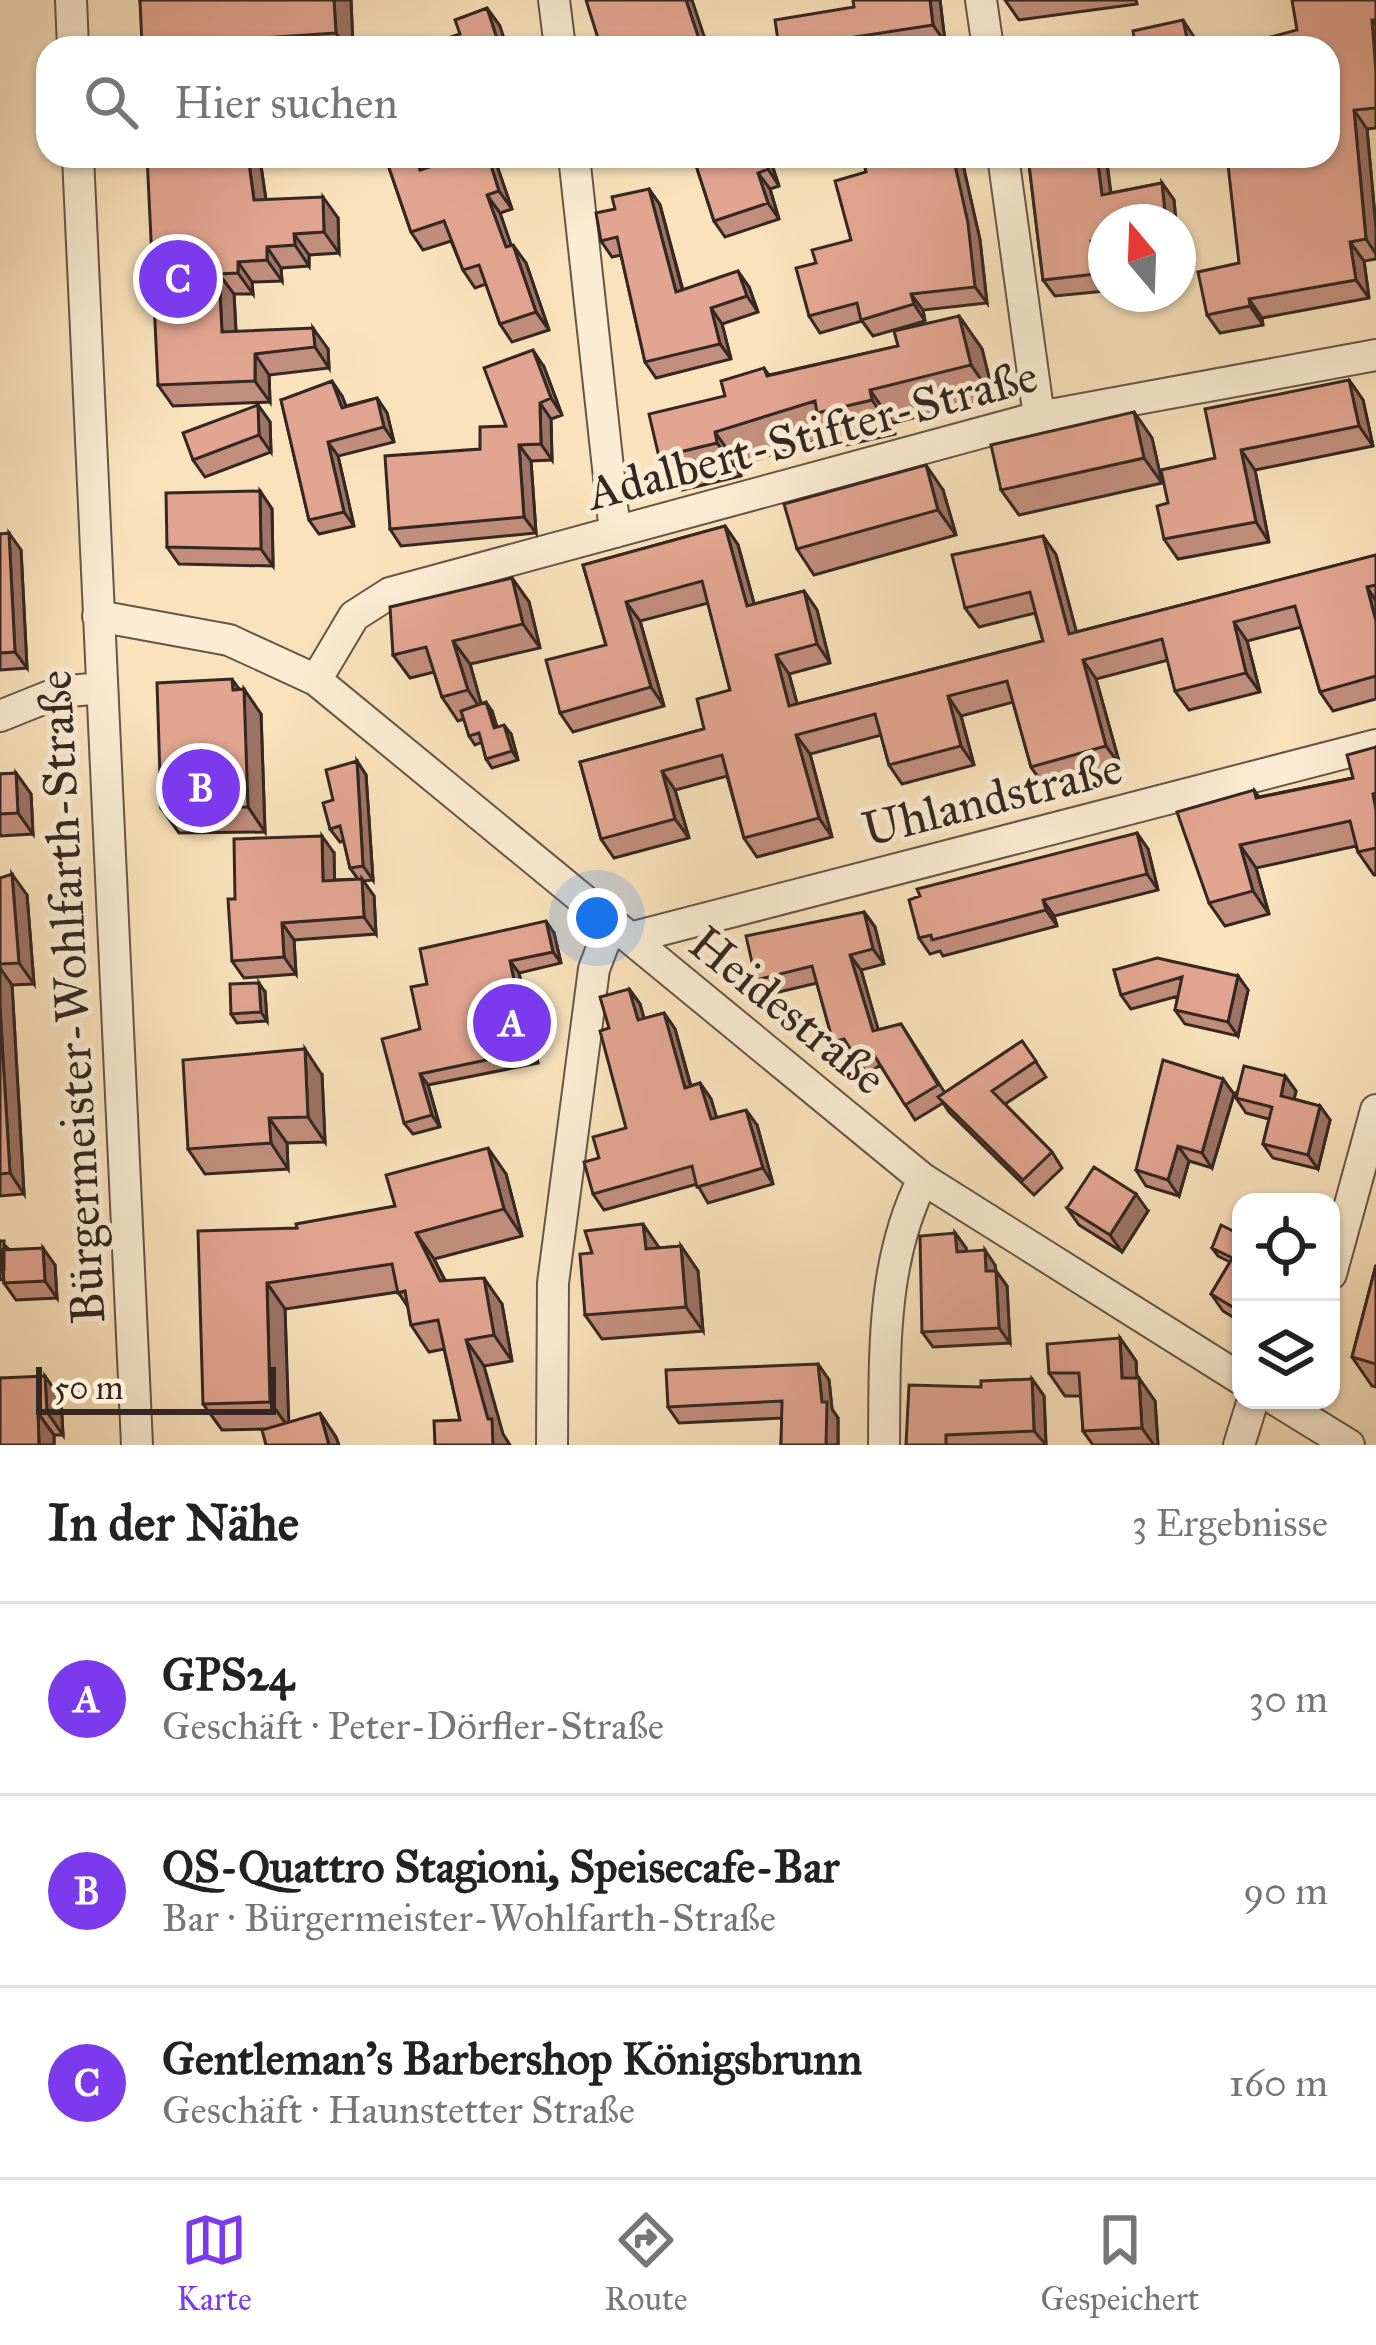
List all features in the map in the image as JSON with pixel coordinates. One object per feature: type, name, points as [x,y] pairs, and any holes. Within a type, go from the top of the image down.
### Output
[{"type":"street","points":[[71,0],[72,36]]},
{"type":"street","points":[[554,0],[558,36]]},
{"type":"street","points":[[981,0],[986,36]]},
{"type":"street","name":"Bürgermeister-Wohlfarth-Straße","points":[[79,168],[137,1445]]},
{"type":"street","points":[[575,168],[615,532]]},
{"type":"street","points":[[1005,168],[1039,417]]},
{"type":"street","name":"Adalbert-Stifter-Straße","points":[[316,680],[354,616],[391,593],[1039,417],[1376,355]]},
{"type":"street","name":"Heidestraße","points":[[98,616],[229,640],[316,680],[923,1179],[1232,1373]]},
{"type":"street","points":[[0,716],[60,692],[100,688]]},
{"type":"street","name":"Uhlandstraße","points":[[620,931],[1376,745]]},
{"type":"street","points":[[552,1445],[553,1283],[575,1145],[594,969],[620,931]]},
{"type":"street","points":[[1340,1241],[1376,1110]]},
{"type":"street","points":[[884,1445],[885,1333],[896,1247],[923,1179]]},
{"type":"street","points":[[1239,1445],[1250,1409]]},
{"type":"street","points":[[1297,1409],[1348,1445]]},
{"type":"building","points":[[140,0],[334,0],[336,33],[142,36]]},
{"type":"building","points":[[586,0],[686,0],[698,36],[597,36]]},
{"type":"building","points":[[853,0],[930,0],[933,25],[862,36],[777,36],[775,20],[854,7]]},
{"type":"building","points":[[1292,0],[1376,0],[1376,20],[1372,20],[1376,108],[1354,110],[1366,239],[1350,242],[1356,280],[1249,299],[1250,306],[1207,315],[1198,272],[1239,263],[1228,168],[1340,168],[1340,36],[1274,36],[1297,30]]},
{"type":"building","points":[[487,8],[496,36],[454,36],[460,34],[455,20]]},
{"type":"building","points":[[1183,20],[1186,36],[1134,36],[1133,31]]},
{"type":"building","points":[[148,168],[250,168],[254,200],[323,197],[324,232],[294,234],[295,245],[267,247],[267,260],[238,262],[238,273],[219,274],[222,332],[313,328],[315,347],[255,354],[255,381],[158,385]]},
{"type":"building","points":[[389,168],[492,168],[499,191],[487,195],[506,247],[513,245],[536,312],[500,324],[479,265],[463,270],[444,221],[411,232]]},
{"type":"building","points":[[697,168],[768,168],[758,173],[768,203],[714,221]]},
{"type":"building","points":[[865,168],[956,168],[975,287],[911,294],[914,304],[861,320],[857,303],[809,316],[796,268],[816,263],[812,250],[851,240],[835,181],[866,172]]},
{"type":"building","points":[[1029,168],[1099,168],[1102,195],[1162,183],[1164,204],[1088,204],[1088,275],[1043,280]]},
{"type":"building","points":[[649,189],[676,292],[738,271],[747,296],[711,308],[720,344],[645,362],[617,237],[601,241],[596,213],[615,209],[612,197]]},
{"type":"building","points":[[959,316],[971,365],[870,390],[872,400],[817,413],[815,401],[715,432],[717,443],[659,457],[649,414],[725,396],[721,381],[764,368],[767,376],[898,346],[894,331]]},
{"type":"building","points":[[533,350],[551,398],[540,403],[541,444],[519,445],[524,517],[390,529],[385,456],[480,449],[480,427],[506,426],[484,368]]},
{"type":"building","points":[[1349,380],[1359,426],[1241,450],[1256,522],[1164,539],[1157,506],[1168,503],[1161,470],[1215,458],[1205,409]]},
{"type":"building","points":[[332,381],[342,408],[377,398],[384,427],[328,442],[344,512],[309,520],[281,400]]},
{"type":"building","points":[[258,405],[259,435],[193,460],[183,433]]},
{"type":"building","points":[[1134,412],[1144,458],[1001,490],[991,445]]},
{"type":"building","points":[[926,465],[938,510],[797,549],[784,504]]},
{"type":"building","points":[[260,491],[261,549],[167,547],[166,493]]},
{"type":"building","points":[[725,526],[747,606],[804,591],[817,644],[776,655],[789,706],[1043,641],[1030,592],[965,608],[952,555],[1043,536],[1069,634],[1376,555],[1376,585],[1367,587],[1376,621],[1376,676],[1320,692],[1295,606],[1234,622],[1246,673],[1175,691],[1162,639],[1083,660],[1106,746],[1031,767],[1007,681],[948,696],[961,746],[889,765],[875,714],[796,735],[819,818],[744,838],[722,755],[662,771],[675,819],[601,839],[580,762],[704,729],[697,699],[730,690],[702,581],[626,602],[651,687],[560,713],[546,660],[606,645],[583,565]]},
{"type":"building","points":[[9,533],[15,652],[0,653],[0,534]]},
{"type":"building","points":[[512,578],[523,624],[453,641],[468,690],[442,697],[426,647],[393,655],[390,607]]},
{"type":"building","points":[[232,679],[233,690],[244,689],[248,807],[161,808],[157,683]]},
{"type":"building","points":[[486,702],[494,728],[504,725],[512,751],[486,759],[479,733],[469,736],[461,711]]},
{"type":"building","points":[[1376,747],[1376,848],[1358,852],[1350,821],[1240,845],[1253,891],[1209,903],[1177,812],[1254,790],[1256,798],[1353,778],[1347,755]]},
{"type":"building","points":[[357,761],[363,866],[350,868],[340,826],[330,829],[323,803],[333,800],[326,770]]},
{"type":"building","points":[[16,773],[18,813],[0,814],[0,774]]},
{"type":"building","points":[[1137,833],[1147,874],[1043,900],[1046,910],[932,940],[931,935],[919,938],[909,900],[920,896],[917,889]]},
{"type":"building","points":[[322,836],[323,881],[362,879],[364,917],[282,923],[284,957],[232,961],[228,899],[235,899],[234,839]]},
{"type":"building","points":[[12,874],[19,963],[0,964],[0,878]]},
{"type":"building","points":[[864,912],[873,949],[850,955],[873,1031],[901,1024],[938,1085],[905,1105],[871,1050],[857,1059],[844,1039],[833,1042],[812,966],[756,980],[746,936]]},
{"type":"building","points":[[546,921],[553,952],[510,961],[529,1051],[420,1074],[432,1115],[404,1123],[382,1039],[420,1029],[411,987],[427,984],[420,949]]},
{"type":"building","points":[[1157,958],[1238,976],[1228,1022],[1175,1010],[1182,977],[1121,995],[1114,970]]},
{"type":"building","points":[[259,983],[261,1012],[231,1014],[230,984]]},
{"type":"building","points":[[629,989],[638,1020],[664,1013],[685,1088],[700,1083],[711,1119],[746,1110],[763,1168],[697,1187],[692,1166],[593,1194],[584,1162],[599,1158],[593,1137],[626,1128],[600,1031],[609,1028],[600,997]]},
{"type":"building","points":[[0,1008],[10,1173],[0,1174]]},
{"type":"building","points":[[1022,1041],[1036,1061],[992,1091],[1052,1152],[1023,1180],[938,1097]]},
{"type":"building","points":[[305,1049],[308,1117],[269,1118],[271,1143],[188,1149],[183,1060]]},
{"type":"building","points":[[1163,1060],[1223,1079],[1202,1153],[1178,1146],[1168,1180],[1136,1170]]},
{"type":"building","points":[[1244,1066],[1285,1076],[1281,1096],[1320,1106],[1308,1155],[1263,1144],[1272,1107],[1236,1098]]},
{"type":"building","points":[[488,1148],[504,1209],[416,1233],[440,1281],[484,1278],[494,1335],[466,1340],[488,1419],[492,1419],[493,1445],[435,1445],[434,1421],[460,1420],[438,1320],[411,1325],[405,1291],[398,1293],[392,1264],[267,1283],[270,1402],[203,1404],[198,1231],[297,1228],[296,1224],[395,1206],[386,1175]]},
{"type":"building","points":[[1094,1167],[1136,1194],[1110,1235],[1067,1208]]},
{"type":"building","points":[[643,1224],[646,1249],[681,1246],[686,1307],[585,1315],[580,1254],[592,1253],[585,1231]]},
{"type":"building","points":[[1221,1225],[1232,1230],[1232,1258],[1212,1248]]},
{"type":"building","points":[[955,1233],[957,1252],[985,1250],[986,1271],[996,1271],[999,1328],[922,1332],[920,1236]]},
{"type":"building","points":[[0,1241],[4,1241],[4,1270],[0,1271]]},
{"type":"building","points":[[43,1248],[45,1281],[4,1283],[2,1250]]},
{"type":"building","points":[[1232,1259],[1232,1307],[1211,1294]]},
{"type":"building","points":[[1376,1265],[1376,1364],[1352,1357]]},
{"type":"building","points":[[1120,1338],[1122,1378],[1139,1378],[1142,1428],[1083,1431],[1079,1373],[1049,1373],[1047,1344]]},
{"type":"building","points":[[818,1364],[822,1402],[827,1402],[826,1445],[781,1445],[782,1401],[668,1407],[666,1370]]},
{"type":"building","points":[[45,1376],[47,1412],[38,1413],[39,1445],[0,1445],[0,1378]]},
{"type":"building","points":[[1032,1379],[1034,1431],[946,1435],[946,1445],[906,1445],[909,1385],[981,1387],[981,1381]]},
{"type":"building","points":[[320,1413],[329,1445],[266,1445],[262,1430]]},
{"type":"place","name":"Gentleman's Barbershop Königsbrunn","points":[[178,279]]},
{"type":"place","name":"QS-Quattro Stagioni, Speisecafe-Bar","points":[[201,788]]},
{"type":"place","name":"GPS24","points":[[512,1023]]}]
